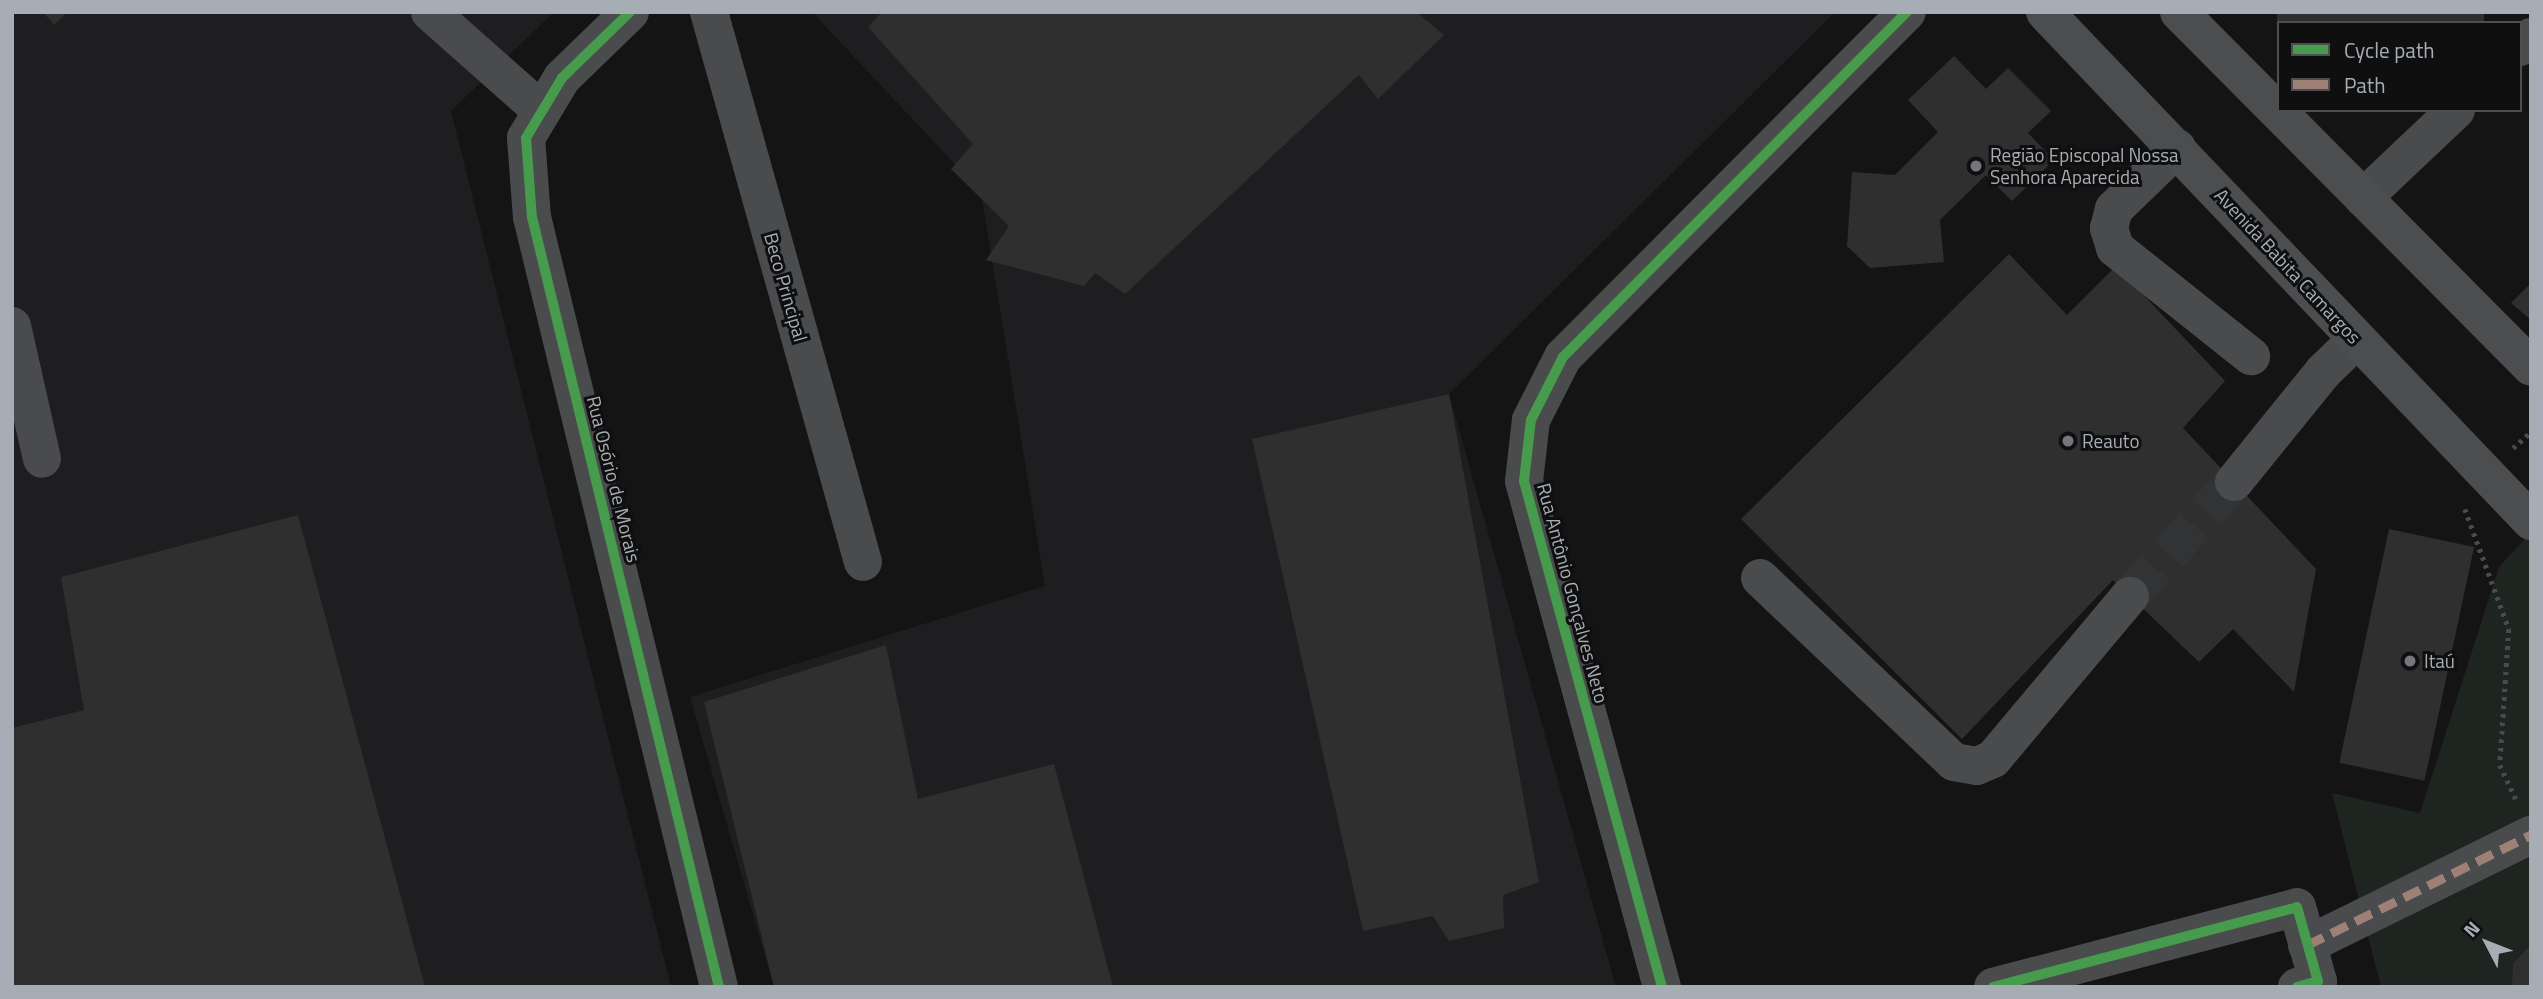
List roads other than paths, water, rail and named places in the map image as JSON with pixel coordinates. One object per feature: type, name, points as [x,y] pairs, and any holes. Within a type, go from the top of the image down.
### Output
[{"type":"main road","name":"Avenida Babita Camargos","points":[[2045,12],[2531,521]]},
{"type":"main road","points":[[2179,12],[2277,111]]},
{"type":"main road","points":[[2278,112],[2531,367]]},
{"type":"street","points":[[430,12],[542,111]]},
{"type":"street","name":"Rua Osório de Morais","points":[[630,12],[562,78],[526,138],[532,217],[719,987]]},
{"type":"street","name":"Beco Principal","points":[[709,12],[863,562]]},
{"type":"street","name":"Rua Antônio Gonçalves Neto","points":[[1662,987],[1524,481],[1531,420],[1563,357],[1907,12]]},
{"type":"street","points":[[2363,198],[2454,112]]},
{"type":"street","points":[[2177,148],[2113,209],[2109,228],[2115,248],[2251,356]]},
{"type":"street","points":[[12,326],[42,459]]},
{"type":"street","points":[[2234,482],[2323,372],[2357,339]]},
{"type":"street","points":[[1760,578],[1954,762],[1977,766],[1993,759],[2130,597]]},
{"type":"street","points":[[2307,945],[2531,835]]},
{"type":"street","points":[[1993,987],[2297,907],[2318,981],[2297,987]]},
{"type":"tunnel","points":[[2130,596],[2234,482]]},
{"type":"place","name":"Região Episcopal Nossa Senhora Aparecida","points":[[1976,166]]},
{"type":"place","name":"Reauto","points":[[2068,441]]},
{"type":"place","name":"Itaú","points":[[2410,661]]}]
